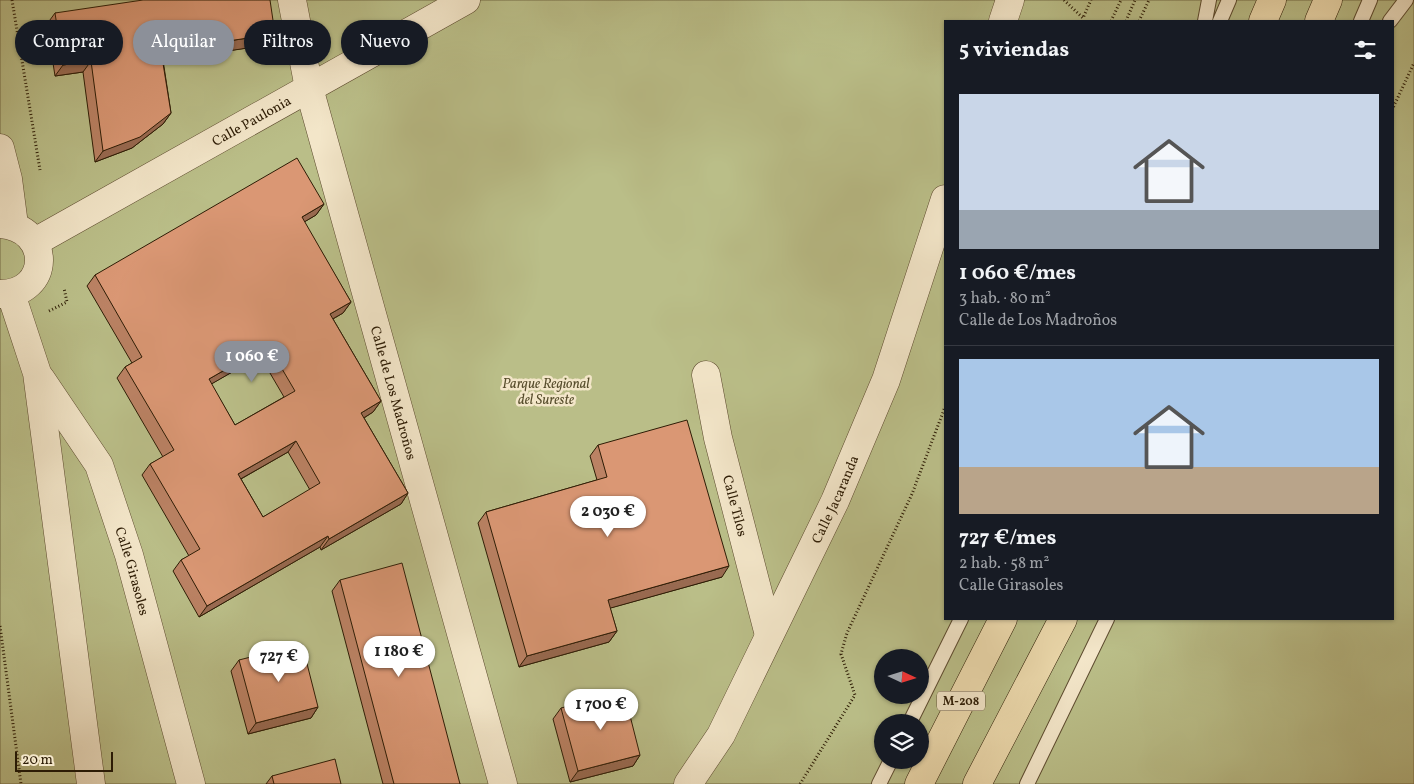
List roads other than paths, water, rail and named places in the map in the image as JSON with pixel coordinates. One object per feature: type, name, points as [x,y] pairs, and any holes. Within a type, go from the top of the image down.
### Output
[{"type":"main road","points":[[1263,20],[1272,0]]},
{"type":"main road","points":[[1319,20],[1328,0]]},
{"type":"main road","name":"M-208","points":[[919,784],[1002,620]]},
{"type":"main road","points":[[977,784],[1063,620]]},
{"type":"street","name":"Calle de Los Madroños","points":[[292,0],[309,88],[503,784]]},
{"type":"street","name":"Calle Paulonia","points":[[35,242],[466,0]]},
{"type":"street","points":[[1003,20],[1010,0]]},
{"type":"street","points":[[0,148],[8,179],[7,225],[26,232],[35,242],[40,262],[34,279],[25,288],[6,294]]},
{"type":"street","name":"Calle Jacaranda","points":[[688,784],[721,735],[835,501],[886,380],[944,202]]},
{"type":"street","name":"Calle Girasoles","points":[[6,294],[37,373],[99,465],[129,555],[191,784]]},
{"type":"street","name":"Calle Girasoles","points":[[37,373],[90,784]]},
{"type":"street","name":"Calle Tilos","points":[[706,375],[718,438],[769,635]]},
{"type":"lane","points":[[1204,20],[1209,0]]},
{"type":"lane","points":[[1220,20],[1229,0]]},
{"type":"lane","points":[[1362,20],[1370,0]]},
{"type":"lane","points":[[1391,20],[1406,0]]},
{"type":"lane","points":[[914,714],[961,620]]},
{"type":"lane","points":[[1027,784],[1107,620]]},
{"type":"lane","points":[[879,784],[886,769]]},
{"type":"park label","name":"Parque Regional del Sureste","points":[[546,392]]}]
